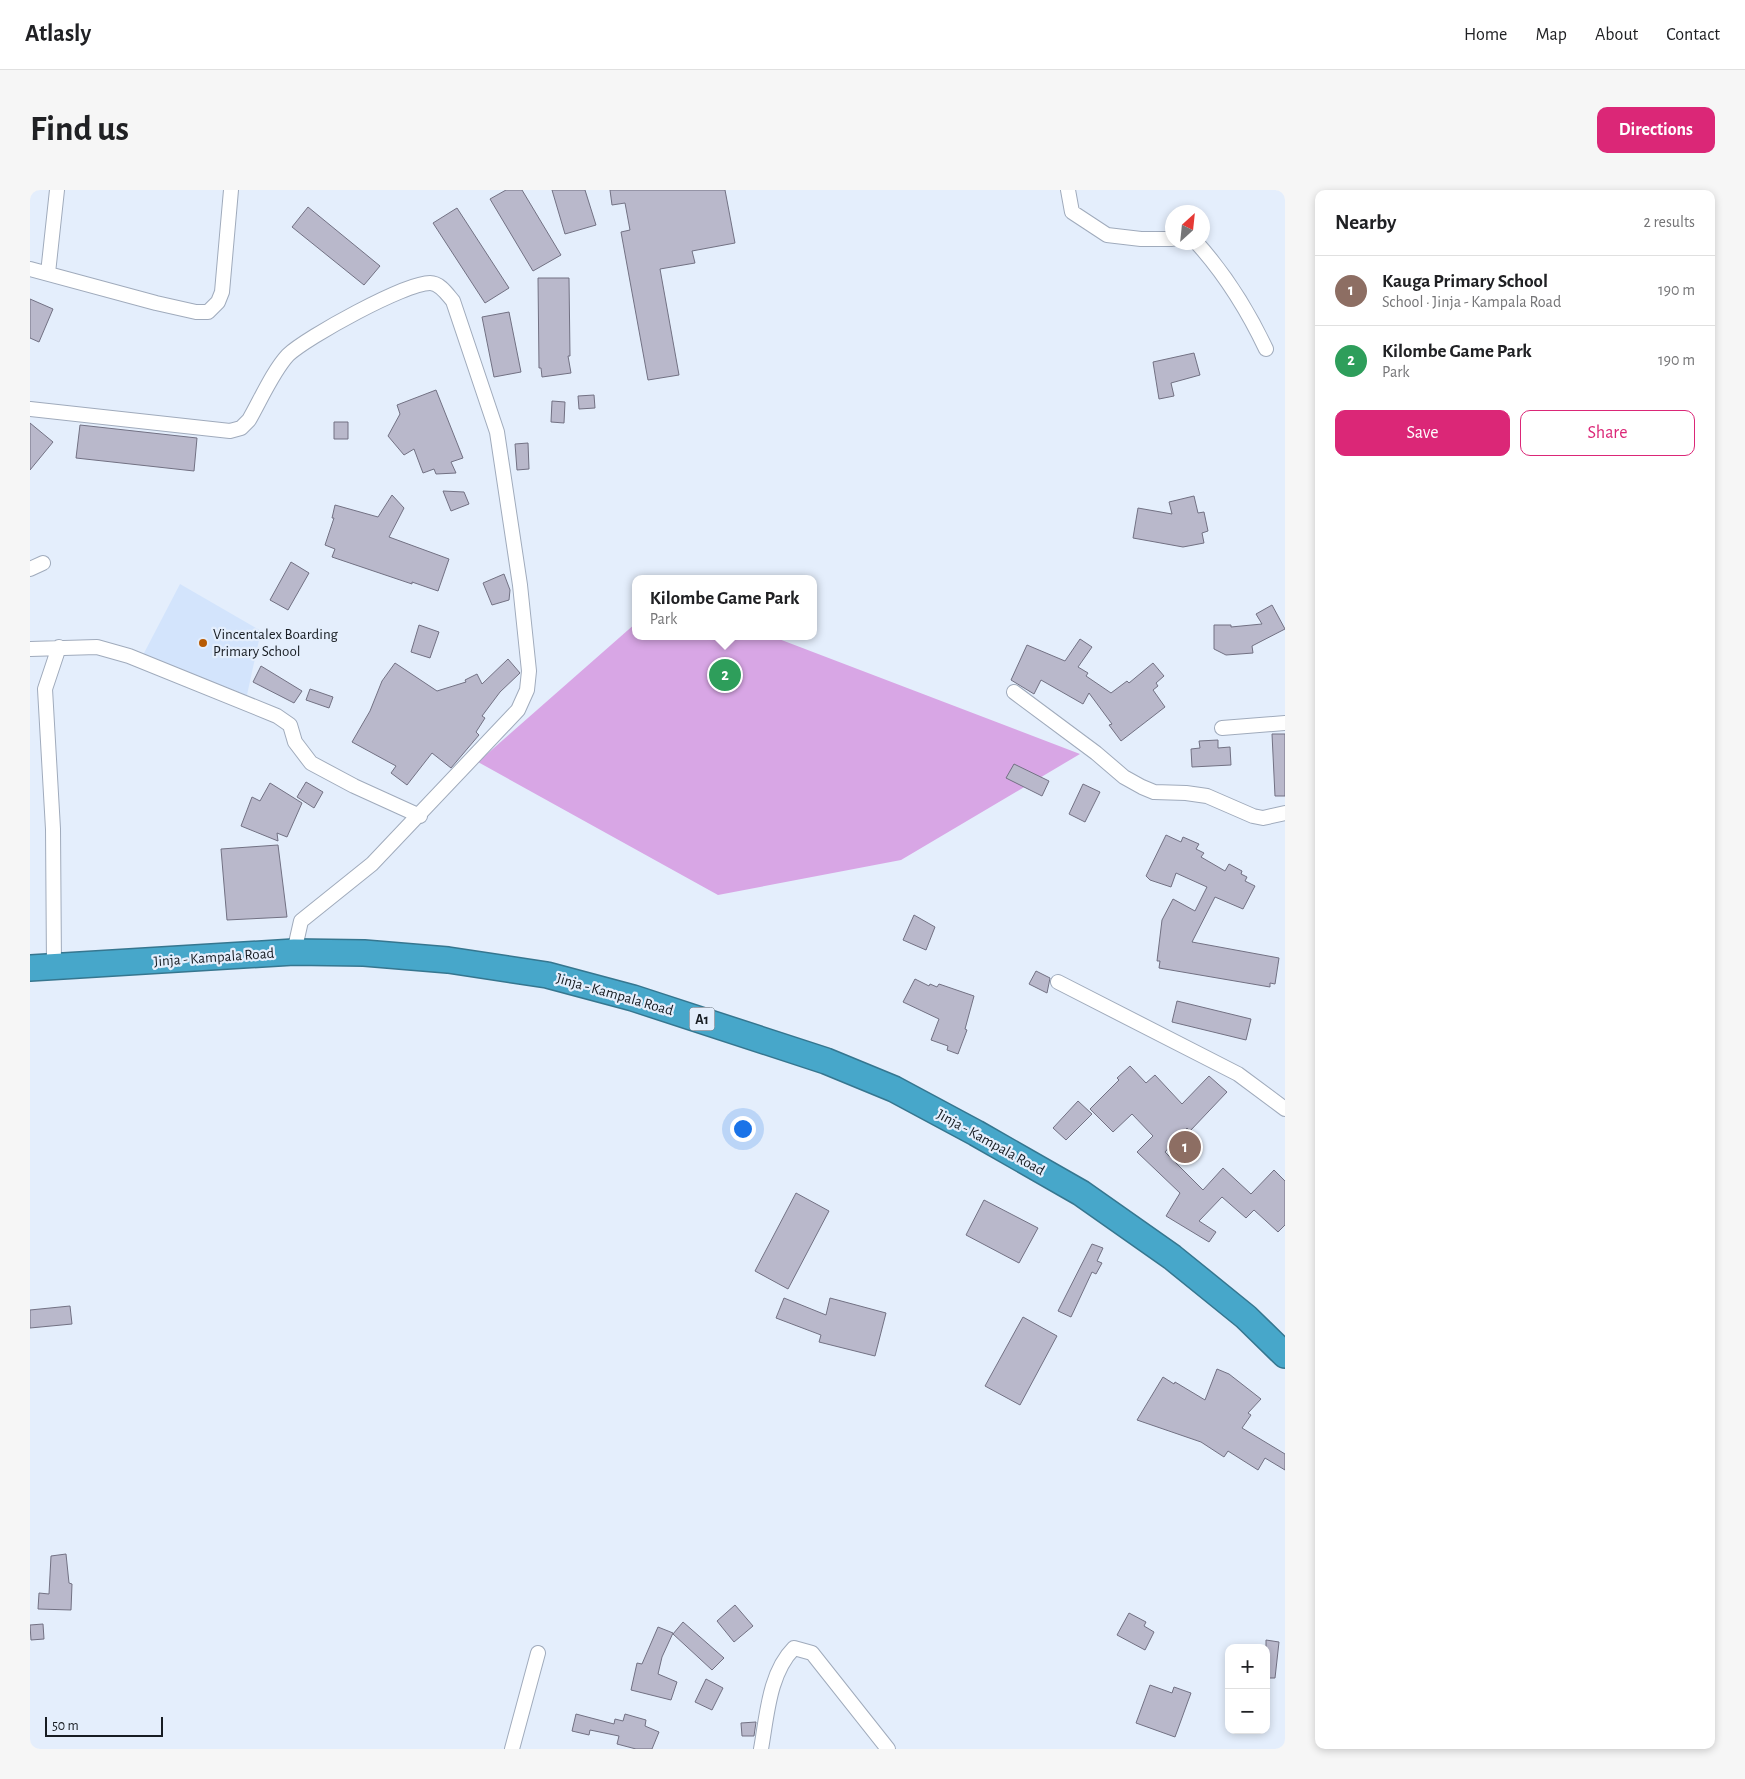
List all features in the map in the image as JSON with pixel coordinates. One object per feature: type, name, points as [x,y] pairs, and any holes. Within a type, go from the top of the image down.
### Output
[{"type":"highway","name":"Jinja - Kampala Road","points":[[42,968],[294,952],[364,953],[448,960],[547,975],[633,998],[724,1026],[826,1061],[894,1089],[1081,1193],[1172,1257],[1246,1317],[1285,1355]]},
{"type":"street","points":[[48,273],[57,190]]},
{"type":"street","points":[[30,269],[156,303],[196,312],[208,312],[218,302],[222,292],[231,190]]},
{"type":"street","points":[[1068,190],[1072,212],[1107,235],[1141,240],[1165,239]]},
{"type":"street","points":[[1203,250],[1220,269],[1247,310],[1266,349]]},
{"type":"street","points":[[30,409],[230,431],[241,428],[248,420],[290,354],[359,310],[417,285],[432,282],[442,288],[453,301],[497,432],[520,585],[528,671],[527,690],[518,710],[420,816],[372,864],[301,922],[294,952]]},
{"type":"street","points":[[42,968],[53,829],[45,689],[59,647]]},
{"type":"street","points":[[30,649],[97,647],[129,656],[277,716],[290,725],[295,742],[311,763],[354,786],[420,816]]},
{"type":"street","points":[[1014,692],[1096,753],[1124,777],[1142,787],[1154,792],[1186,792],[1207,796],[1253,816],[1263,818],[1285,813]]},
{"type":"street","points":[[1222,728],[1285,723]]},
{"type":"street","points":[[1058,982],[1238,1074],[1285,1109]]},
{"type":"street","points":[[762,1749],[774,1684],[786,1655],[794,1648],[812,1653],[888,1749]]},
{"type":"street","points":[[512,1749],[538,1653]]},
{"type":"shaded area","name":"Vincentalex Boarding Primary School","points":[[180,584],[261,631],[247,695],[143,655]]},
{"type":"shaded area","points":[[632,627],[632,640],[781,640],[1080,754],[901,860],[718,895],[478,762]]},
{"type":"building","points":[[506,190],[522,190],[561,255],[533,271],[490,199]]},
{"type":"building","points":[[552,190],[585,190],[596,225],[565,234]]},
{"type":"building","points":[[610,190],[725,190],[735,243],[692,251],[695,263],[660,269],[679,375],[648,380],[621,232],[630,230],[625,203],[612,205]]},
{"type":"building","points":[[308,207],[380,266],[364,285],[292,227]]},
{"type":"building","points":[[457,208],[509,288],[485,303],[433,223]]},
{"type":"building","points":[[538,278],[569,278],[570,356],[568,356],[571,373],[542,377],[541,368],[539,368]]},
{"type":"building","points":[[30,299],[53,309],[39,342],[30,338]]},
{"type":"building","points":[[509,312],[521,372],[494,377],[482,317]]},
{"type":"building","points":[[1194,353],[1200,375],[1171,383],[1174,396],[1159,399],[1153,362]]},
{"type":"building","points":[[436,390],[463,458],[451,462],[456,473],[436,474],[434,469],[423,473],[414,449],[404,455],[388,436],[400,414],[397,405]]},
{"type":"building","points":[[594,395],[595,408],[579,409],[578,396]]},
{"type":"building","points":[[552,401],[565,402],[564,423],[551,422]]},
{"type":"building","points":[[334,422],[348,422],[348,439],[334,439]]},
{"type":"building","points":[[30,423],[53,442],[30,470]]},
{"type":"building","points":[[80,425],[197,438],[194,471],[76,458]]},
{"type":"building","points":[[528,443],[529,469],[517,470],[515,444]]},
{"type":"building","points":[[443,491],[464,492],[469,504],[451,511]]},
{"type":"building","points":[[392,495],[404,508],[389,537],[449,559],[438,591],[332,557],[335,549],[325,545],[334,518],[332,518],[335,505],[378,517]]},
{"type":"building","points":[[1194,496],[1198,513],[1204,512],[1208,531],[1202,533],[1204,543],[1183,547],[1133,538],[1138,508],[1172,514],[1169,502]]},
{"type":"building","points":[[291,562],[309,573],[288,610],[270,600]]},
{"type":"building","points":[[504,574],[510,590],[509,600],[492,605],[483,583]]},
{"type":"building","points":[[1272,605],[1285,629],[1252,646],[1253,653],[1226,655],[1214,649],[1214,625],[1231,625],[1231,627],[1262,624],[1256,614]]},
{"type":"building","points":[[419,625],[439,632],[430,658],[411,652]]},
{"type":"building","points":[[1080,639],[1092,647],[1078,667],[1088,673],[1086,676],[1111,693],[1127,681],[1129,683],[1153,663],[1164,676],[1156,683],[1158,686],[1153,690],[1165,707],[1121,741],[1109,725],[1112,724],[1089,693],[1083,704],[1041,680],[1034,694],[1011,680],[1027,645],[1065,661]]},
{"type":"building","points":[[508,659],[520,673],[500,692],[482,716],[485,718],[476,732],[479,735],[451,768],[432,753],[407,785],[391,773],[396,766],[352,742],[370,711],[382,681],[395,663],[437,691],[466,682],[465,680],[477,674],[482,684]]},
{"type":"building","points":[[261,666],[302,691],[294,703],[253,682]]},
{"type":"building","points":[[310,689],[333,697],[329,708],[306,700]]},
{"type":"building","points":[[1272,734],[1285,734],[1285,796],[1275,796]]},
{"type":"building","points":[[1218,740],[1218,748],[1230,747],[1231,765],[1192,767],[1191,749],[1200,748],[1199,741]]},
{"type":"building","points":[[1014,764],[1049,781],[1042,796],[1006,778]]},
{"type":"building","points":[[306,782],[323,792],[314,808],[297,797]]},
{"type":"building","points":[[270,783],[302,803],[287,837],[277,833],[278,841],[241,826],[252,797],[260,801]]},
{"type":"building","points":[[1083,784],[1100,792],[1085,822],[1069,814]]},
{"type":"building","points":[[1166,835],[1181,842],[1183,837],[1199,844],[1196,849],[1204,853],[1201,857],[1225,871],[1229,864],[1242,871],[1241,874],[1247,877],[1245,881],[1255,886],[1243,909],[1215,897],[1192,942],[1279,958],[1275,984],[1270,983],[1270,987],[1159,968],[1160,961],[1157,961],[1162,920],[1173,899],[1195,911],[1207,887],[1176,873],[1171,887],[1150,880],[1146,876]]},
{"type":"building","points":[[278,845],[287,917],[227,920],[221,849]]},
{"type":"building","points":[[914,915],[935,927],[926,950],[903,940]]},
{"type":"building","points":[[1036,971],[1050,978],[1047,993],[1029,984]]},
{"type":"building","points":[[915,979],[929,986],[930,984],[937,987],[939,984],[974,996],[965,1029],[967,1030],[958,1054],[947,1050],[948,1046],[931,1040],[939,1019],[903,1002]]},
{"type":"building","points":[[1177,1001],[1251,1019],[1246,1040],[1172,1022]]},
{"type":"building","points":[[1130,1066],[1146,1083],[1155,1075],[1182,1104],[1209,1076],[1227,1092],[1190,1131],[1187,1128],[1165,1152],[1203,1190],[1223,1168],[1251,1194],[1274,1170],[1285,1181],[1285,1225],[1278,1232],[1254,1210],[1246,1218],[1222,1197],[1199,1221],[1216,1232],[1209,1242],[1166,1216],[1180,1193],[1137,1152],[1153,1136],[1132,1114],[1113,1132],[1090,1109]]},
{"type":"building","points":[[1078,1101],[1092,1114],[1066,1140],[1053,1128]]},
{"type":"building","points":[[796,1193],[829,1211],[788,1289],[755,1271]]},
{"type":"building","points":[[984,1200],[1038,1228],[1019,1263],[966,1235]]},
{"type":"building","points":[[1092,1244],[1103,1248],[1097,1261],[1102,1263],[1096,1274],[1092,1272],[1071,1317],[1058,1311]]},
{"type":"building","points":[[784,1298],[826,1315],[830,1298],[886,1313],[875,1356],[819,1342],[821,1335],[776,1318]]},
{"type":"building","points":[[70,1306],[72,1324],[30,1328],[30,1310]]},
{"type":"building","points":[[1023,1317],[1057,1336],[1020,1405],[985,1386]]},
{"type":"building","points":[[1217,1369],[1229,1374],[1261,1399],[1248,1413],[1251,1415],[1242,1428],[1285,1454],[1285,1470],[1265,1458],[1258,1470],[1228,1451],[1224,1457],[1201,1442],[1137,1420],[1163,1377],[1205,1400]]},
{"type":"building","points":[[66,1554],[69,1583],[72,1584],[71,1610],[38,1609],[39,1593],[49,1594],[51,1556]]},
{"type":"building","points":[[735,1605],[753,1626],[734,1642],[717,1621]]},
{"type":"building","points":[[1129,1613],[1146,1622],[1144,1626],[1154,1632],[1145,1650],[1117,1635]]},
{"type":"building","points":[[683,1622],[724,1658],[712,1670],[673,1634]]},
{"type":"building","points":[[43,1624],[44,1639],[31,1640],[30,1625]]},
{"type":"building","points":[[658,1627],[673,1633],[662,1657],[658,1674],[677,1682],[671,1700],[631,1690],[637,1663],[642,1664]]},
{"type":"building","points":[[1266,1640],[1279,1642],[1275,1678],[1270,1678],[1270,1644],[1266,1644]]},
{"type":"building","points":[[706,1679],[723,1688],[712,1710],[695,1702]]},
{"type":"building","points":[[1150,1685],[1172,1693],[1174,1687],[1191,1693],[1175,1737],[1136,1723]]},
{"type":"building","points":[[576,1714],[614,1724],[615,1719],[623,1721],[625,1714],[646,1720],[645,1726],[659,1732],[652,1749],[636,1749],[617,1744],[619,1736],[590,1730],[589,1735],[572,1731]]},
{"type":"building","points":[[756,1722],[754,1736],[742,1736],[741,1723]]},
{"type":"place","name":"Vincentalex Boarding Primary School","points":[[203,643]]},
{"type":"place","name":"Kilombe Game Park","points":[[725,675]]},
{"type":"place","name":"Kauga Primary School","points":[[1185,1147]]}]
